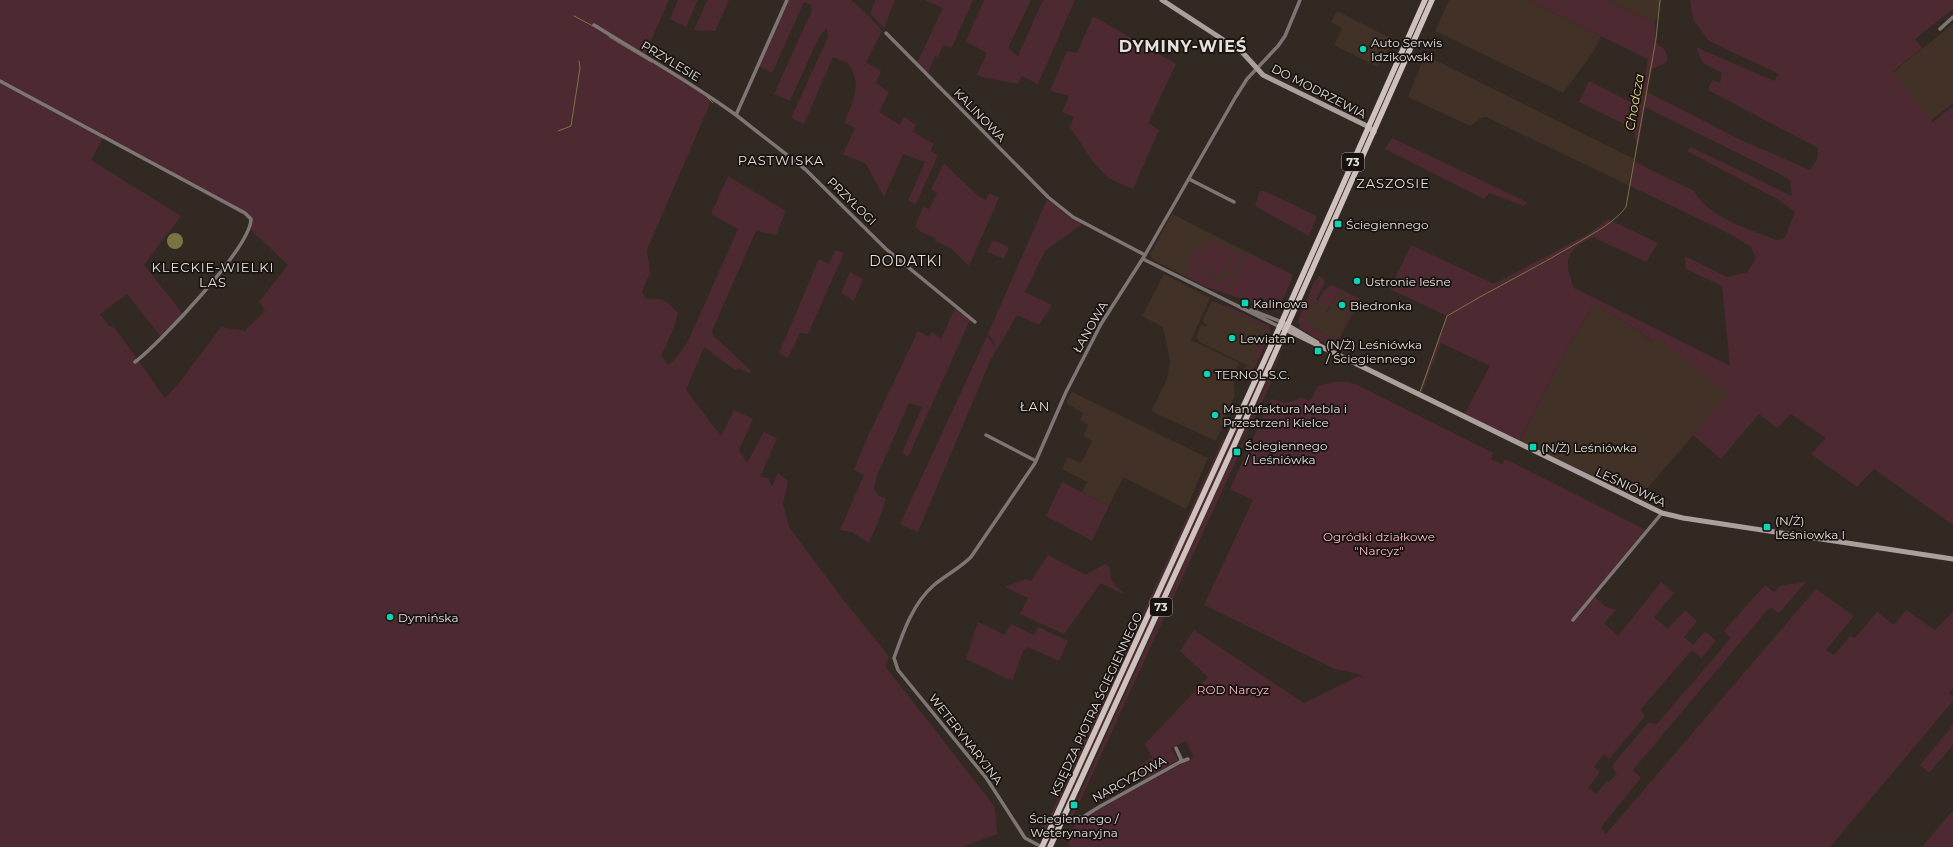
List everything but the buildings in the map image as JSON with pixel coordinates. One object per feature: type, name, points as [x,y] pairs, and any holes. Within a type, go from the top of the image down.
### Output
[{"type":"main road","name":"KSIĘDZA PIOTRA ŚCIEGIENNEGO","points":[[1042,847],[1281,324],[1425,0]]},
{"type":"main road","name":"KSIĘDZA PIOTRA ŚCIEGIENNEGO","points":[[1050,847],[1287,328],[1432,0]]},
{"type":"street","points":[[736,115],[787,0]]},
{"type":"street","name":"DO MODRZEWIA","points":[[1162,0],[1242,52],[1256,68],[1272,80],[1368,127],[1374,132]]},
{"type":"street","name":"ŁANOWA","points":[[894,658],[914,610],[920,600],[935,585],[963,565],[971,557],[1036,461],[1066,392],[1101,324],[1143,259],[1235,98],[1256,68],[1278,46],[1285,36],[1300,0]]},
{"type":"street","points":[[1940,29],[1953,17]]},
{"type":"street","name":"PRZYLESIE","points":[[594,25],[652,61],[675,73],[736,115]]},
{"type":"street","name":"KALINOWA","points":[[886,33],[1053,202],[1073,216],[1145,255]]},
{"type":"street","points":[[0,81],[245,213],[251,219],[249,227],[232,256],[207,289],[135,362]]},
{"type":"street","name":"PRZYŁOGI","points":[[736,115],[805,169],[886,249],[975,322]]},
{"type":"street","points":[[1189,179],[1234,202]]},
{"type":"street","points":[[1143,259],[1287,328]]},
{"type":"street","name":"LEŚNIÓWKA","points":[[1287,328],[1327,350],[1662,513],[1683,518],[1953,559]]},
{"type":"street","points":[[986,435],[1036,461]]},
{"type":"street","points":[[1573,620],[1662,513]]},
{"type":"street","name":"WETERYNARYJNA","points":[[894,658],[898,670],[988,779],[1025,838],[1042,847]]},
{"type":"street","name":"NARCYZOWA","points":[[1074,818],[1083,817],[1180,762],[1181,759],[1176,748]]},
{"type":"street","points":[[1180,762],[1188,759]]},
{"type":"shaded area","points":[[1449,0],[1527,0],[1601,36],[1594,51],[1563,93],[1435,31]]},
{"type":"shaded area","points":[[1607,0],[1662,0],[1655,23]]},
{"type":"shaded area","points":[[1337,11],[1394,40],[1378,67],[1334,45],[1342,28],[1331,22]]},
{"type":"shaded area","points":[[1953,24],[1953,103],[1930,121],[1892,73]]},
{"type":"shaded area","points":[[1425,55],[1634,159],[1628,185],[1486,117],[1481,118],[1470,126],[1408,97]]},
{"type":"shaded area","points":[[1172,214],[1293,275],[1278,311],[1206,287],[1152,259],[1150,254]]},
{"type":"shaded area","points":[[175,233],[182,238],[183,241],[178,248],[175,249],[168,244],[167,241],[172,234]]},
{"type":"shaded area","points":[[1164,274],[1210,298],[1191,340],[1239,363],[1233,377],[1235,395],[1216,441],[1151,411],[1167,379],[1170,362],[1163,327],[1142,316]]},
{"type":"shaded area","points":[[1338,293],[1356,302],[1334,346],[1329,344],[1331,338],[1307,325],[1305,318],[1315,299],[1329,306],[1326,314]]},
{"type":"shaded area","points":[[1212,301],[1225,306],[1265,328],[1266,331],[1253,359],[1255,364],[1253,368],[1199,342],[1196,338],[1201,325],[1206,327],[1207,325],[1202,321]]},
{"type":"shaded area","points":[[1594,304],[1631,326],[1652,342],[1657,337],[1729,394],[1638,499],[1519,442],[1565,352]]},
{"type":"shaded area","points":[[1072,392],[1208,458],[1186,509],[1123,477],[1109,506],[1082,492],[1087,482],[1062,469],[1068,457],[1081,463],[1092,441],[1083,436],[1088,425],[1080,420],[1083,413],[1066,403]]},
{"type":"green space","points":[[0,0],[669,0],[645,54],[712,99],[647,250],[650,273],[642,291],[645,298],[664,301],[678,313],[673,330],[661,356],[668,365],[687,343],[738,229],[711,214],[728,176],[786,211],[776,235],[756,231],[712,331],[713,335],[751,371],[749,373],[740,369],[735,370],[704,347],[686,390],[721,436],[734,410],[753,419],[739,450],[747,463],[764,432],[777,438],[760,477],[768,478],[772,486],[778,473],[788,481],[783,504],[789,527],[845,602],[889,657],[885,666],[995,807],[997,834],[963,847],[0,847]],"holes":[[[103,138],[250,219],[248,227],[288,265],[259,302],[265,310],[245,331],[221,327],[179,383],[165,398],[115,328],[109,326],[100,314],[127,294],[161,337],[183,314],[144,265],[181,216],[91,160]]]},
{"type":"green space","points":[[678,0],[698,0],[686,27],[670,19]]},
{"type":"green space","points":[[707,0],[729,0],[715,31],[694,30]]},
{"type":"green space","points":[[788,0],[851,0],[871,18],[882,31],[866,62],[881,71],[876,83],[889,92],[879,112],[900,125],[904,117],[916,125],[913,132],[934,144],[930,151],[938,155],[916,204],[908,201],[925,162],[903,154],[884,197],[866,164],[843,154],[855,128],[844,123],[851,108],[856,86],[853,71],[848,63],[833,57],[804,124],[791,118],[828,37],[827,28],[819,37],[790,101],[774,94],[812,10],[811,5],[804,2],[772,73],[759,66]]},
{"type":"green space","points":[[876,0],[895,0],[884,28],[870,13]]},
{"type":"green space","points":[[924,0],[973,0],[952,47],[943,46],[938,57],[935,56],[928,73],[917,63],[943,8]]},
{"type":"green space","points":[[984,0],[1031,0],[1008,48],[1018,56],[1043,0],[1075,0],[1038,84],[1022,76],[1018,84],[977,75],[987,53],[966,41]]},
{"type":"green space","points":[[1527,0],[1607,0],[1655,23],[1656,42],[1666,51],[1667,60],[1666,63],[1652,69],[1647,92],[1743,141],[1810,170],[1817,160],[1818,148],[1708,90],[1712,80],[1720,83],[1722,73],[1703,63],[1696,47],[1774,81],[1779,74],[1709,41],[1693,19],[1690,0],[1953,0],[1953,9],[1915,39],[1922,48],[1892,72],[1933,122],[1953,106],[1953,525],[1874,469],[1857,487],[1811,454],[1826,438],[1791,414],[1777,428],[1759,414],[1721,459],[1693,435],[1728,394],[1657,338],[1653,342],[1631,326],[1594,304],[1565,352],[1519,442],[1464,415],[1490,366],[1441,343],[1422,392],[1420,391],[1447,316],[1390,289],[1411,245],[1492,283],[1498,282],[1590,233],[1608,219],[1658,243],[1646,262],[1593,237],[1577,247],[1569,257],[1568,270],[1574,288],[1730,366],[1722,286],[1686,269],[1685,256],[1727,277],[1748,272],[1756,257],[1750,246],[1722,230],[1628,185],[1633,161],[1694,191],[1709,208],[1730,222],[1776,240],[1784,239],[1795,212],[1779,200],[1687,151],[1691,147],[1792,196],[1790,180],[1784,176],[1645,107],[1638,145],[1634,136],[1638,114],[1630,127],[1579,102],[1589,81],[1636,105],[1631,94],[1633,88],[1640,87],[1645,77],[1648,59]]},
{"type":"green space","points":[[1093,16],[1176,64],[1148,123],[1159,130],[1133,189],[1108,178],[1094,163],[1070,127],[1074,117],[1062,112],[1069,96],[1050,91],[1067,51],[1077,53]]},
{"type":"green space","points":[[1392,138],[1527,202],[1524,206],[1489,193],[1484,199],[1385,149]]},
{"type":"green space","points":[[944,163],[978,196],[986,200],[989,193],[999,198],[969,266],[952,249],[935,241],[936,238],[921,232],[915,226],[923,207],[929,209],[937,193],[931,189]]},
{"type":"green space","points":[[1260,191],[1264,191],[1317,216],[1309,236],[1255,206]]},
{"type":"green space","points":[[1047,199],[1069,217],[1082,224],[1045,251],[1025,292],[1052,305],[1039,325],[1017,315],[990,361],[918,532],[900,524],[987,336],[996,348],[993,340],[988,334]]},
{"type":"green space","points":[[1209,238],[1233,251],[1218,278],[1202,269],[1209,255],[1202,251]]},
{"type":"green space","points":[[993,240],[1009,247],[1004,259],[987,252]]},
{"type":"green space","points":[[835,250],[844,253],[808,334],[800,333],[788,358],[779,353],[819,259],[829,264]]},
{"type":"green space","points":[[1196,250],[1208,256],[1200,271],[1223,284],[1228,275],[1233,277],[1229,286],[1226,286],[1230,288],[1248,253],[1293,275],[1278,311],[1208,287],[1185,276],[1191,266],[1188,264]]},
{"type":"green space","points":[[1235,250],[1244,254],[1234,274],[1225,270]]},
{"type":"green space","points":[[850,272],[863,279],[854,301],[841,293]]},
{"type":"green space","points":[[1319,276],[1323,278],[1325,283],[1305,318],[1308,322],[1307,325],[1332,338],[1327,345],[1300,328],[1298,320],[1314,282]]},
{"type":"green space","points":[[1332,285],[1360,299],[1335,347],[1334,346],[1356,302],[1338,293],[1330,307],[1318,301],[1324,290]]},
{"type":"green space","points":[[1226,305],[1269,326],[1270,333],[1266,336],[1269,336],[1254,369],[1248,375],[1244,372],[1244,368],[1248,366],[1253,367],[1255,364],[1253,357],[1260,343],[1263,343],[1262,340],[1264,334],[1267,334],[1265,333],[1266,330],[1264,327],[1226,308]]},
{"type":"green space","points":[[955,308],[970,320],[908,457],[902,453],[922,407],[909,403],[876,478],[874,489],[878,495],[886,499],[869,543],[852,532],[840,530],[864,475],[854,470],[867,438],[918,331],[929,337],[932,332],[941,339]]},
{"type":"green space","points":[[1278,337],[1195,527],[1050,838],[1075,781]]},
{"type":"green space","points":[[1285,341],[1276,365],[1275,374],[1253,422],[1239,444]]},
{"type":"green space","points":[[1335,382],[1348,382],[1357,385],[1493,453],[1491,459],[1502,464],[1505,459],[1646,530],[1593,595],[1606,607],[1616,610],[1604,623],[1618,636],[1661,582],[1674,593],[1654,617],[1668,629],[1685,610],[1697,621],[1684,637],[1693,645],[1705,631],[1716,641],[1701,658],[1692,650],[1640,710],[1645,716],[1609,759],[1604,754],[1594,767],[1600,772],[1588,788],[1596,794],[1607,781],[1609,782],[1617,774],[1612,767],[1614,763],[1648,723],[1657,724],[1731,638],[1724,631],[1765,585],[1774,592],[1782,585],[1806,582],[1779,613],[1770,607],[1633,770],[1641,778],[1601,827],[1606,834],[1816,589],[1854,616],[1826,650],[1834,655],[1850,636],[1855,638],[1877,612],[1894,625],[1906,610],[1935,630],[1953,612],[1953,688],[1949,693],[1953,697],[1953,701],[1830,847],[1069,847],[1068,839],[1076,822],[1194,757],[1186,741],[1171,748],[1178,760],[1144,780],[1135,769],[1152,757],[1145,744],[1208,677],[1180,651],[1194,630],[1304,703],[1359,676],[1364,678],[1358,674],[1335,669],[1204,605],[1253,500],[1230,489],[1271,399],[1286,403],[1302,398],[1310,401],[1318,386]]},
{"type":"green space","points":[[1251,428],[1070,823],[1067,822],[1226,470]]},
{"type":"green space","points":[[1223,439],[1225,440],[1044,834],[1039,836],[1037,832],[1047,822]]},
{"type":"green space","points":[[1062,482],[1109,506],[1092,541],[1046,516]]},
{"type":"green space","points":[[1048,555],[1086,575],[1105,564],[1110,567],[1112,581],[1123,594],[1101,583],[1064,634],[1020,614],[1028,598],[1005,587],[1026,579],[1031,581]]},
{"type":"green space","points":[[978,622],[1005,635],[1011,624],[1034,635],[1038,627],[1068,641],[1059,661],[1028,647],[1023,651],[1012,681],[966,659]]},
{"type":"green space","points":[[1953,725],[1953,745],[1929,773],[1920,765]]},
{"type":"green space","points":[[1953,810],[1953,847],[1922,847]]},
{"type":"waterway","name":"Chodcza","points":[[1420,392],[1447,316],[1598,231],[1616,218],[1626,207],[1656,39],[1660,0]]},
{"type":"waterway","points":[[574,16],[593,26]]},
{"type":"waterway","points":[[609,37],[651,62]]},
{"type":"waterway","points":[[558,131],[571,126],[580,68],[579,61]]},
{"type":"waterway","points":[[705,95],[713,103]]},
{"type":"place","name":"Auto Serwis Idzikowski","points":[[1363,49]]},
{"type":"place","name":"Ściegiennego","points":[[1338,224]]},
{"type":"place","name":"Ustronie leśne","points":[[1357,281]]},
{"type":"place","name":"Kalinowa","points":[[1245,303]]},
{"type":"place","name":"Biedronka","points":[[1342,305]]},
{"type":"place","name":"Lewiatan","points":[[1232,338]]},
{"type":"place","name":"(N/Ż) Leśniówka / Ściegiennego","points":[[1318,351]]},
{"type":"place","name":"TERNOL S.C.","points":[[1207,374]]},
{"type":"place","name":"Manufaktura Mebla i Przestrzeni Kielce","points":[[1215,415]]},
{"type":"place","name":"(N/Ż) Leśniówka","points":[[1533,447]]},
{"type":"place","name":"Ściegiennego / Leśniówka","points":[[1237,452]]},
{"type":"place","name":"(N/Ż) Leśniowka I","points":[[1767,527]]},
{"type":"place","name":"Dymińska","points":[[390,617]]},
{"type":"place","name":"Ściegiennego / Weterynaryjna","points":[[1074,805]]},
{"type":"district","name":"DYMINY-WIEŚ","points":[[1183,46]]},
{"type":"district","name":"PASTWISKA","points":[[781,160]]},
{"type":"district","name":"ZASZOSIE","points":[[1393,183]]},
{"type":"district","name":"DODATKI","points":[[906,261]]},
{"type":"district","name":"KLECKIE-WIELKI LAS","points":[[213,274]]},
{"type":"district","name":"ŁAN","points":[[1035,406]]},
{"type":"park label","name":"Ogródki działkowe \"Narcyz\"","points":[[1379,543]]},
{"type":"park label","name":"ROD Narcyz","points":[[1233,689]]}]
